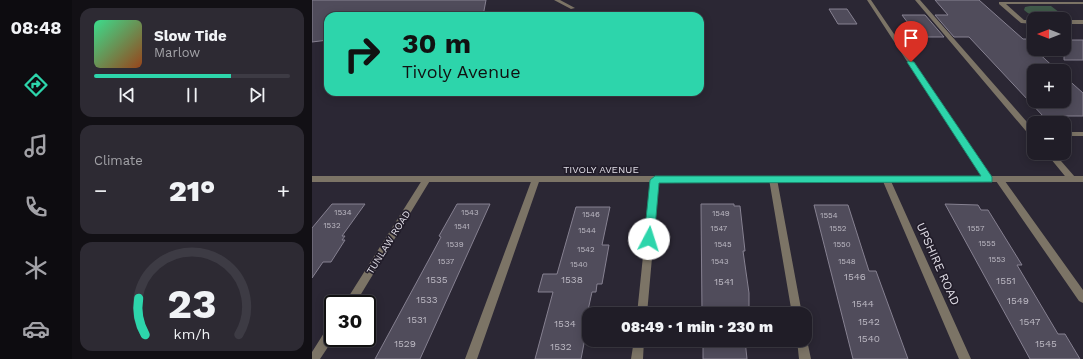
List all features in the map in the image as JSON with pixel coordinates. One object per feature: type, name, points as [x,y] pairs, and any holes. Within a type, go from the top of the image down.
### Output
[{"type":"street","points":[[556,0],[573,8]]},
{"type":"street","points":[[869,0],[988,180]]},
{"type":"street","points":[[917,0],[1027,126]]},
{"type":"street","points":[[999,2],[1083,3]]},
{"type":"street","points":[[999,2],[1023,22],[1027,22]]},
{"type":"street","points":[[1071,22],[1083,22]]},
{"type":"street","points":[[1071,134],[1083,134]]},
{"type":"street","points":[[1056,160],[1072,180]]},
{"type":"street","name":"TIVOLY AVENUE","points":[[312,180],[1083,180]]},
{"type":"street","name":"TUNLAW ROAD","points":[[355,295],[428,180]]},
{"type":"street","points":[[471,359],[536,180]]},
{"type":"street","points":[[643,307],[655,180]]},
{"type":"street","points":[[773,180],[796,307]]},
{"type":"street","name":"UPSHIRE ROAD","points":[[886,180],[965,359]]},
{"type":"street","points":[[999,180],[1083,298]]},
{"type":"street","points":[[314,359],[324,343]]},
{"type":"street","points":[[638,359],[639,347]]},
{"type":"street","points":[[803,347],[805,359]]},
{"type":"green space","points":[[1051,6],[1059,12],[1027,12],[1024,10],[1025,7]]},
{"type":"building","points":[[312,0],[486,0],[484,12],[324,12],[324,40],[312,42]]},
{"type":"building","points":[[935,0],[979,0],[1023,39],[1027,39],[1027,56],[1042,56],[1050,64],[1027,64],[1027,99],[969,37],[954,37],[935,15],[948,15]]},
{"type":"building","points":[[829,9],[847,9],[857,24],[838,24]]},
{"type":"building","points":[[902,15],[925,15],[944,37],[925,37],[920,31],[914,31]]},
{"type":"building","points":[[1071,40],[1083,40],[1083,60],[1064,60],[1064,56],[1071,56]]},
{"type":"building","points":[[1071,82],[1083,93],[1083,116],[1043,116],[1036,108],[1071,108]]},
{"type":"building","points":[[332,204],[365,204],[342,236],[345,236],[342,240],[345,240],[331,262],[323,262],[312,278],[312,228]]},
{"type":"building","points":[[457,204],[490,204],[420,359],[375,359],[441,237],[439,236]]},
{"type":"building","points":[[701,204],[734,204],[734,206],[740,206],[745,251],[743,251],[749,293],[749,307],[702,307]]},
{"type":"building","points":[[945,204],[978,205],[981,210],[988,210],[1022,265],[1017,265],[1058,334],[1065,334],[1080,359],[1030,359]]},
{"type":"building","points":[[814,205],[848,205],[869,271],[876,271],[908,359],[853,359]]},
{"type":"building","points":[[576,207],[610,207],[602,245],[609,245],[602,284],[597,284],[596,292],[592,292],[589,307],[582,307],[582,347],[583,347],[581,359],[535,359],[553,292],[538,292],[543,274],[557,274]]},
{"type":"building","points":[[703,347],[746,347],[747,359],[703,359]]},
{"type":"route","points":[[649,239],[655,180],[988,180],[911,62]]}]
